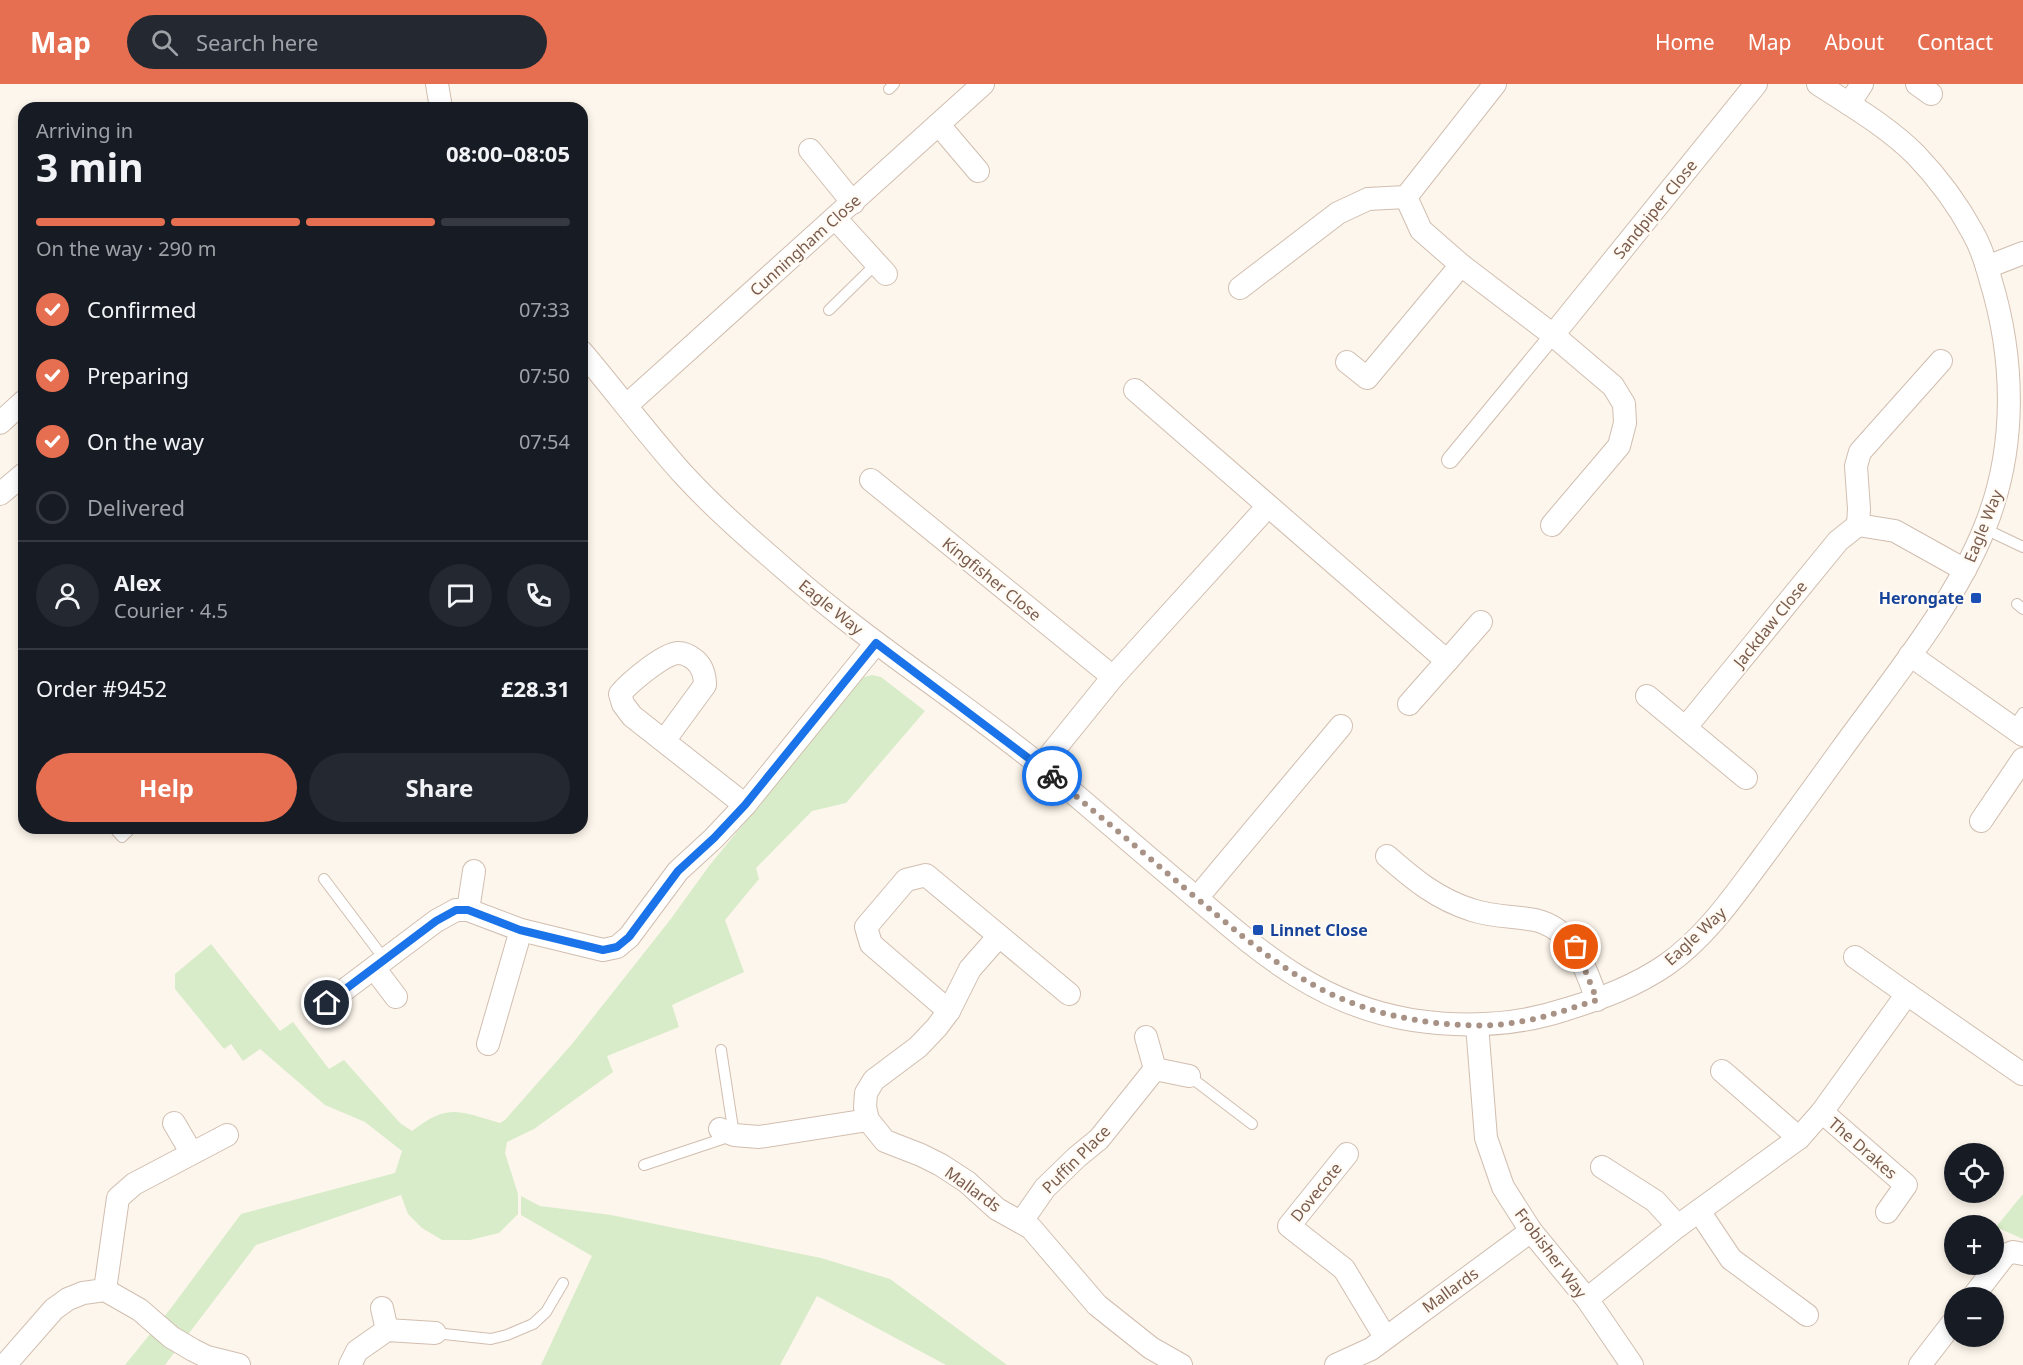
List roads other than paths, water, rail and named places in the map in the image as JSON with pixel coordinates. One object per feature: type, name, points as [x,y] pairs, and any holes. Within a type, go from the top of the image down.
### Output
[{"type":"street","points":[[438,84],[440,102]]},
{"type":"street","points":[[1240,288],[1338,213],[1368,199],[1406,197],[1496,84]]},
{"type":"street","name":"Sandpiper Close","points":[[1553,335],[1756,84]]},
{"type":"street","name":"Eagle Way","points":[[588,359],[683,473],[729,519],[792,576],[876,643],[1041,766],[1276,963],[1318,989],[1341,1000],[1391,1016],[1426,1022],[1477,1025],[1516,1023],[1541,1018],[1597,1000],[1631,986],[1667,964],[1701,935],[1727,907],[1910,656],[1965,570],[2000,487],[2015,375],[2006,344],[2001,313],[1976,236],[1951,199],[1911,151],[1881,126],[1818,84]]},
{"type":"street","points":[[1849,104],[1862,84]]},
{"type":"street","name":"Cunningham Close","points":[[627,405],[939,125],[972,88]]},
{"type":"street","points":[[939,125],[978,171]]},
{"type":"street","points":[[810,150],[853,202]]},
{"type":"street","points":[[1406,197],[1421,230],[1461,265],[1553,335],[1613,386],[1624,404],[1625,423],[1619,446],[1552,525]]},
{"type":"street","points":[[835,218],[881,269]]},
{"type":"street","points":[[1987,267],[2023,253]]},
{"type":"street","points":[[1347,363],[1367,378],[1461,265]]},
{"type":"street","points":[[1450,460],[1553,335]]},
{"type":"street","points":[[1941,361],[1860,452],[1856,466],[1860,508],[1858,525],[1895,531],[1965,570]]},
{"type":"street","points":[[1135,390],[1447,661]]},
{"type":"street","points":[[0,423],[18,406]]},
{"type":"street","points":[[0,494],[18,479]]},
{"type":"street","name":"Kingfisher Close","points":[[871,480],[1113,677]]},
{"type":"street","points":[[1041,766],[1113,677],[1268,506]]},
{"type":"street","name":"Jackdaw Close","points":[[1686,727],[1838,541],[1858,525]]},
{"type":"street","points":[[1409,704],[1481,622]]},
{"type":"street","points":[[327,1003],[436,921],[456,910],[468,910],[520,930],[603,950],[617,947],[629,937],[678,871],[745,805],[876,643]]},
{"type":"street","points":[[1910,656],[2020,725]]},
{"type":"street","points":[[1647,696],[1746,778]]},
{"type":"street","points":[[1197,898],[1341,726]]},
{"type":"street","points":[[664,741],[745,805]]},
{"type":"street","points":[[1981,821],[2023,759]]},
{"type":"street","points":[[1387,856],[1418,883],[1454,904],[1475,911],[1537,921],[1551,926],[1576,947],[1597,1000]]},
{"type":"street","points":[[468,910],[474,871]]},
{"type":"street","points":[[949,1011],[871,944],[866,927],[906,880],[926,875],[1069,993]]},
{"type":"street","points":[[488,1044],[520,930]]},
{"type":"street","points":[[727,1132],[759,1137],[868,1120],[865,1107],[866,1093],[874,1080],[918,1047],[949,1011],[970,969],[999,936]]},
{"type":"street","points":[[1855,957],[2022,1074]]},
{"type":"street","points":[[380,964],[396,997]]},
{"type":"street","name":"The Drakes","points":[[1587,1299],[1699,1211],[1799,1138],[1822,1112],[1906,994]]},
{"type":"street","name":"Frobisher Way","points":[[1477,1025],[1486,1138],[1503,1187],[1531,1231],[1587,1299],[1632,1365]]},
{"type":"street","points":[[1146,1037],[1155,1069],[1189,1076]]},
{"type":"street","name":"Puffin Place","points":[[1022,1221],[1045,1188],[1077,1156],[1100,1139],[1155,1069]]},
{"type":"street","points":[[1722,1071],[1799,1138]]},
{"type":"street","name":"The Drakes","points":[[1822,1112],[1906,1185],[1887,1212]]},
{"type":"street","name":"Mallards","points":[[868,1120],[885,1141],[941,1165],[967,1182],[997,1209],[1022,1221],[1045,1243],[1097,1305],[1151,1348],[1181,1365]]},
{"type":"street","points":[[174,1123],[191,1152]]},
{"type":"street","points":[[105,1290],[118,1198],[134,1184],[226,1135]]},
{"type":"street","name":"Dovecote","points":[[1347,1154],[1289,1226],[1344,1269],[1379,1350]]},
{"type":"street","points":[[1602,1167],[1655,1201],[1678,1227]]},
{"type":"street","points":[[1699,1211],[1731,1258],[1807,1315]]},
{"type":"street","name":"Mallards","points":[[1336,1365],[1379,1350],[1531,1231]]},
{"type":"street","points":[[1981,1287],[2005,1256],[2013,1252],[2023,1254]]},
{"type":"street","points":[[5,1365],[54,1309],[68,1299],[83,1293],[105,1290],[140,1310],[171,1336],[193,1350],[207,1357],[239,1365]]},
{"type":"street","points":[[382,1308],[387,1330]]},
{"type":"street","points":[[350,1365],[357,1351],[387,1330],[435,1333]]},
{"type":"street","points":[[1920,1365],[1944,1334]]},
{"type":"lane","points":[[829,310],[881,269]]},
{"type":"lane","points":[[1984,529],[2023,547]]},
{"type":"lane","points":[[324,879],[380,964]]},
{"type":"lane","points":[[644,1165],[727,1132],[721,1050]]},
{"type":"lane","points":[[1189,1076],[1252,1124]]},
{"type":"lane","points":[[435,1333],[491,1340],[507,1335],[533,1324],[546,1312],[563,1283]]},
{"type":"place","name":"Herongate","points":[[1976,598]]},
{"type":"place","name":"Linnet Close","points":[[1258,930]]}]
